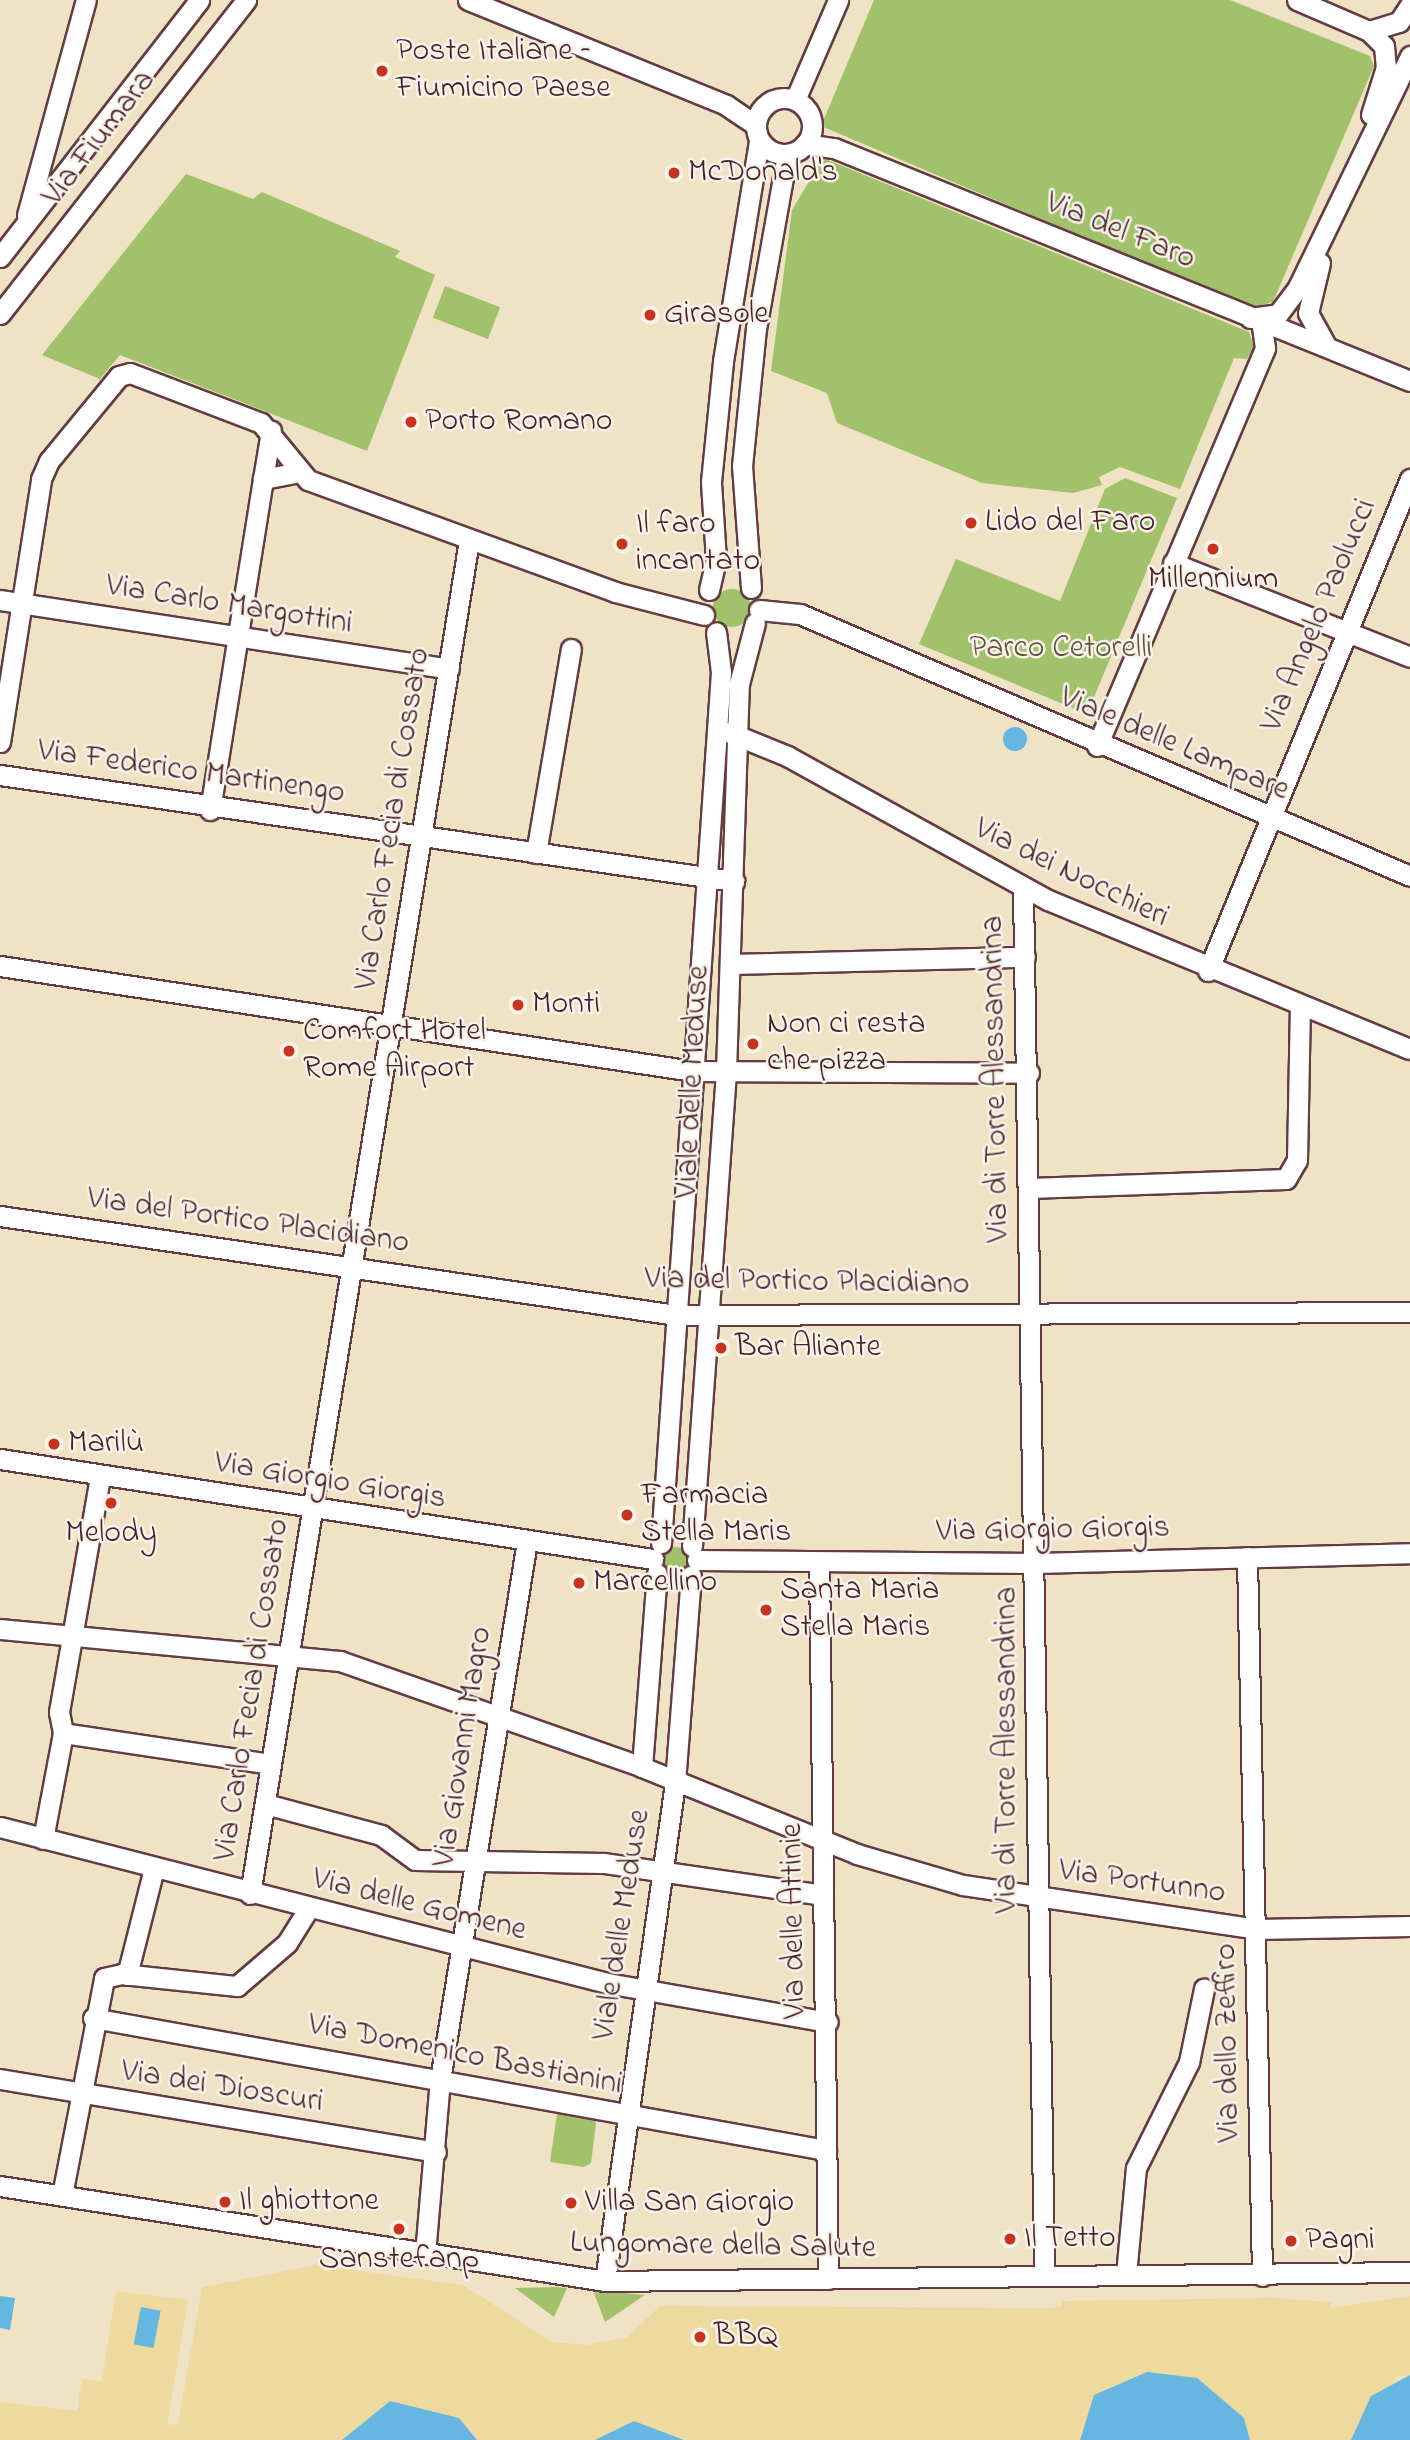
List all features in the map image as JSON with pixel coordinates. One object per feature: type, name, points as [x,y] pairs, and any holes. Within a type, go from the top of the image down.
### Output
[{"type":"street","points":[[24,225],[86,0]]},
{"type":"street","points":[[0,257],[199,0]]},
{"type":"street","name":"Via Fiumara","points":[[0,314],[246,0]]},
{"type":"street","points":[[468,0],[734,108],[787,155]]},
{"type":"street","points":[[795,100],[838,0]]},
{"type":"street","points":[[1097,746],[1265,348],[1256,322],[1286,307],[1330,226],[1364,143],[1387,55],[1369,32],[1297,0]]},
{"type":"street","points":[[1369,32],[1399,22],[1410,5]]},
{"type":"street","points":[[1364,143],[1404,84],[1410,56]]},
{"type":"street","points":[[704,615],[716,566],[711,482],[723,361],[758,132],[769,101],[795,100]]},
{"type":"street","points":[[262,479],[298,472],[469,541],[630,597],[704,615],[716,632],[741,634],[757,617],[751,588],[742,466],[755,339],[787,155],[805,144],[811,120],[795,100]]},
{"type":"street","name":"Via del Faro","points":[[805,144],[834,148],[1256,322],[1326,346],[1410,381]]},
{"type":"street","points":[[1326,346],[1308,313],[1330,226]]},
{"type":"street","points":[[0,742],[45,470],[119,376],[140,374],[271,431],[298,472]]},
{"type":"street","points":[[210,810],[271,431]]},
{"type":"street","name":"Via Angelo Paolucci","points":[[1208,971],[1410,479]]},
{"type":"street","name":"Via Carlo Fecia di Cossato","points":[[250,1894],[469,541]]},
{"type":"street","points":[[1173,564],[1410,657]]},
{"type":"street","points":[[709,590],[725,580],[751,588]]},
{"type":"street","name":"Via Carlo Margottini","points":[[0,600],[449,669]]},
{"type":"street","name":"Viale delle Lampare","points":[[757,617],[800,614],[1097,746],[1410,876]]},
{"type":"street","name":"Viale delle Meduse","points":[[605,2281],[625,2117],[675,1783],[726,1072],[740,676],[757,617]]},
{"type":"street","name":"Viale delle Meduse","points":[[642,1767],[717,730],[716,632]]},
{"type":"street","points":[[536,853],[571,649]]},
{"type":"street","name":"Via dei Nocchieri","points":[[717,730],[740,735],[1023,888],[1208,971],[1410,1049]]},
{"type":"street","name":"Via Federico Martinengo","points":[[0,775],[210,810],[422,835],[706,880],[734,881]]},
{"type":"street","name":"Via di Torre Alessandrina","points":[[1023,888],[1029,1073],[1044,2276]]},
{"type":"street","points":[[730,964],[1025,957]]},
{"type":"street","points":[[0,966],[693,1071],[1029,1073]]},
{"type":"street","points":[[1029,1188],[1273,1182],[1290,1176],[1298,1154],[1300,1006]]},
{"type":"street","name":"Via del Portico Placidiano","points":[[0,1216],[676,1315],[1030,1316],[1410,1312]]},
{"type":"street","name":"Via Giorgio Giorgis","points":[[0,1459],[100,1477],[657,1559]]},
{"type":"street","points":[[43,1839],[63,1733],[58,1718],[100,1477]]},
{"type":"street","points":[[680,1539],[693,1561],[673,1583],[657,1559],[680,1539]]},
{"type":"street","name":"Via Giovanni Magro","points":[[425,2254],[436,2152],[440,2080],[527,1541]]},
{"type":"street","name":"Via Giorgio Giorgis","points":[[693,1561],[1036,1563],[1410,1553]]},
{"type":"street","name":"Via dello Zeffiro","points":[[1247,1558],[1257,1929],[1262,2276]]},
{"type":"street","name":"Via delle Attinie","points":[[820,1562],[822,1841],[828,2022],[828,2279]]},
{"type":"street","name":"Via Portunno","points":[[0,1629],[289,1654],[352,1664],[642,1767],[675,1783],[822,1841],[931,1878],[1038,1899],[1257,1929],[1410,1926]]},
{"type":"street","points":[[63,1733],[271,1764]]},
{"type":"street","points":[[273,1806],[381,1835],[415,1860],[476,1864],[595,1862],[823,1895]]},
{"type":"street","name":"Via delle Gomene","points":[[0,1827],[462,1948],[643,1990],[828,2022]]},
{"type":"street","points":[[127,1975],[154,1868]]},
{"type":"street","points":[[62,2195],[102,1981],[127,1975],[237,1986],[287,1943],[307,1909]]},
{"type":"street","points":[[1126,2275],[1136,2168],[1189,2062],[1204,1989]]},
{"type":"street","name":"Via Domenico Bastianini","points":[[93,2018],[440,2080],[625,2117],[826,2150]]},
{"type":"street","name":"Via dei Dioscuri","points":[[0,2079],[79,2096],[436,2152]]},
{"type":"street","name":"Lungomare della Salute","points":[[0,2186],[605,2281],[1262,2276],[1410,2272]]},
{"type":"green space","points":[[874,0],[1230,0],[1370,56],[1374,66],[1273,302],[1251,308],[821,126]]},
{"type":"green space","points":[[823,158],[1249,332],[1254,347],[1247,359],[1234,358],[1180,489],[1120,467],[1099,477],[1102,485],[1073,493],[982,483],[837,423],[827,393],[771,371],[792,210]]},
{"type":"green space","points":[[186,174],[253,199],[262,192],[400,251],[395,257],[435,275],[367,451],[120,355],[100,379],[42,355]]},
{"type":"green space","points":[[445,286],[500,307],[488,339],[433,318]]},
{"type":"green space","name":"Parco Cetorelli","points":[[1125,478],[1177,498],[1087,714],[919,644],[956,559],[1060,601],[1105,489]]},
{"type":"green space","points":[[732,589],[746,594],[751,608],[746,622],[732,627],[718,622],[713,608],[718,594]]},
{"type":"green space","points":[[675,1547],[685,1551],[689,1561],[685,1571],[675,1575],[665,1571],[661,1561],[665,1551]]},
{"type":"green space","points":[[558,2107],[597,2115],[591,2163],[584,2167],[550,2162]]},
{"type":"green space","points":[[557,2287],[567,2288],[554,2317],[515,2288]]},
{"type":"green space","points":[[603,2291],[645,2295],[605,2322],[594,2293]]},
{"type":"sand","points":[[317,2265],[463,2285],[552,2342],[588,2345],[627,2337],[660,2306],[1046,2308],[1061,2307],[1063,2301],[1274,2298],[1331,2302],[1331,2308],[1410,2296],[1410,2375],[1397,2377],[1351,2440],[1250,2440],[1244,2418],[1081,2431],[1080,2440],[684,2440],[634,2421],[595,2440],[477,2440],[459,2418],[390,2401],[342,2440],[0,2440],[0,2402],[77,2411],[82,2379],[102,2381],[116,2291],[188,2300],[167,2424],[178,2425],[202,2287]]},
{"type":"water","points":[[1015,727],[1026,734],[1027,739],[1020,750],[1015,751],[1004,744],[1003,739],[1010,728]]},
{"type":"water","points":[[0,2296],[15,2298],[10,2330],[0,2328]]},
{"type":"water","points":[[141,2307],[161,2311],[153,2348],[134,2344]]},
{"type":"water","points":[[1147,2372],[1197,2378],[1244,2418],[1250,2440],[1080,2440],[1094,2395]]},
{"type":"water","points":[[1410,2375],[1410,2440],[1351,2440],[1371,2396]]},
{"type":"water","points":[[390,2401],[459,2418],[477,2440],[342,2440]]},
{"type":"water","points":[[634,2421],[684,2440],[595,2440]]},
{"type":"place","name":"Poste Italiane – Fiumicino Paese","points":[[382,71]]},
{"type":"place","name":"McDonald's","points":[[674,173]]},
{"type":"place","name":"Girasole","points":[[650,315]]},
{"type":"place","name":"Porto Romano","points":[[411,422]]},
{"type":"place","name":"Lido del Faro","points":[[971,523]]},
{"type":"place","name":"Il faro incantato","points":[[622,544]]},
{"type":"place","name":"Millennium","points":[[1213,549]]},
{"type":"place","name":"Monti","points":[[518,1005]]},
{"type":"place","name":"Non ci resta che pizza","points":[[753,1044]]},
{"type":"place","name":"Comfort Hotel Rome Airport","points":[[289,1051]]},
{"type":"place","name":"Bar Aliante","points":[[721,1348]]},
{"type":"place","name":"Marilù","points":[[54,1444]]},
{"type":"place","name":"Melody","points":[[111,1503]]},
{"type":"place","name":"Farmacia Stella Maris","points":[[627,1515]]},
{"type":"place","name":"Marcellino","points":[[579,1583]]},
{"type":"place","name":"Santa Maria Stella Maris","points":[[766,1610]]},
{"type":"place","name":"Il ghiottone","points":[[225,2202]]},
{"type":"place","name":"Villa San Giorgio","points":[[571,2203]]},
{"type":"place","name":"Sanstefanp","points":[[399,2229]]},
{"type":"place","name":"Il Tetto","points":[[1010,2239]]},
{"type":"place","name":"Pagni","points":[[1291,2241]]},
{"type":"place","name":"BBQ","points":[[700,2337]]}]
